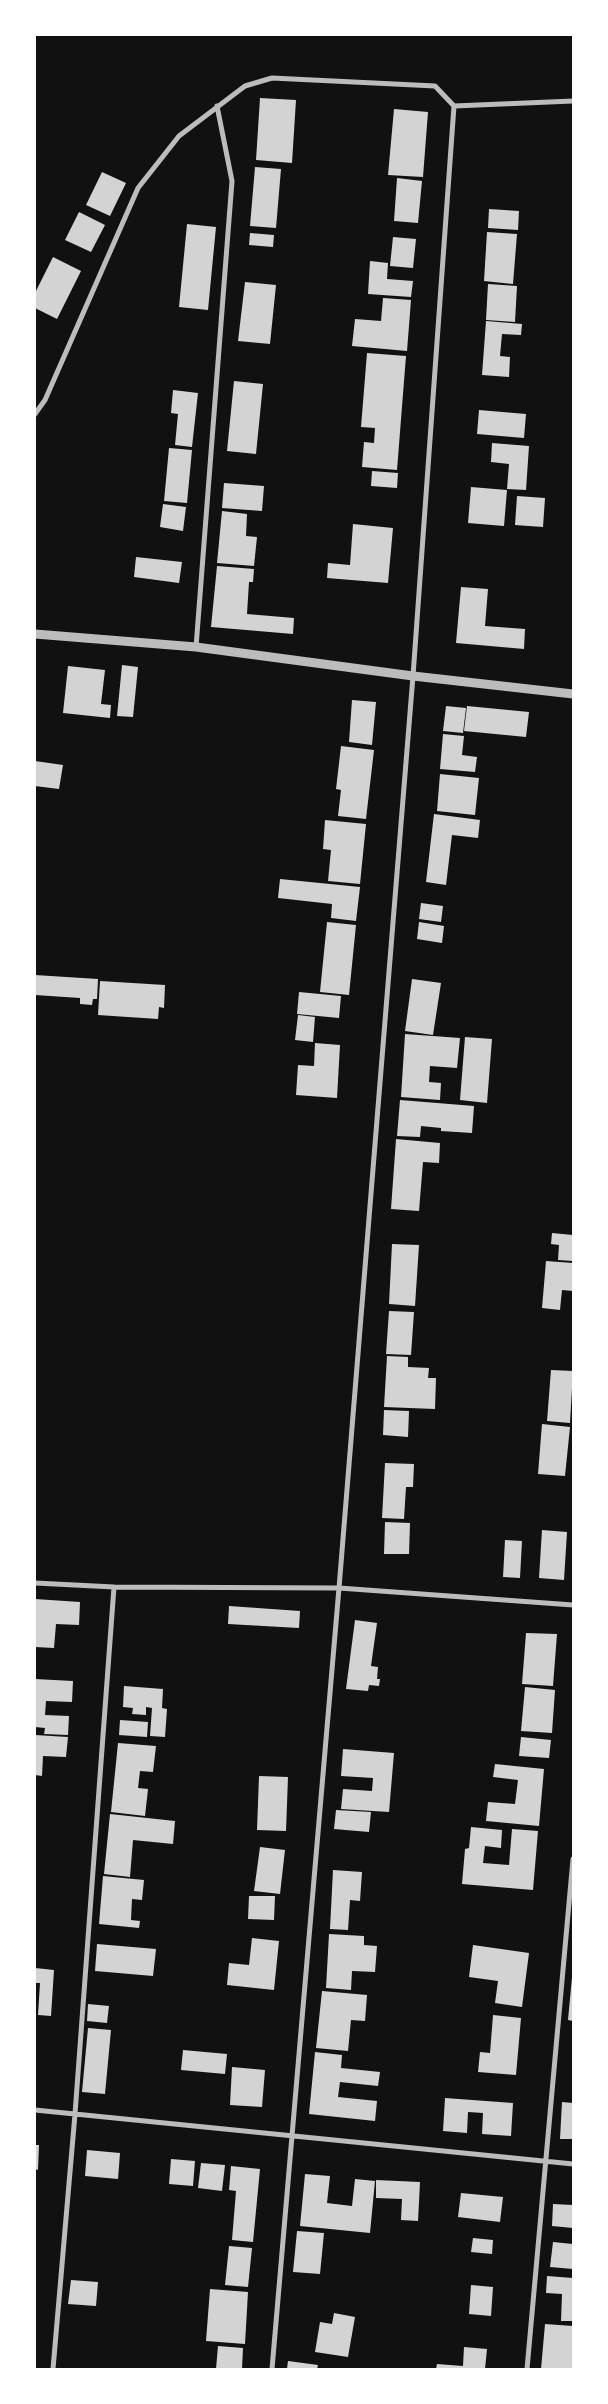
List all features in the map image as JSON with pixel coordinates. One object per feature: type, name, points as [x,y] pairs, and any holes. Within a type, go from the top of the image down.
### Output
[{"type":"street","points":[[35,414],[45,400],[138,188],[179,136],[244,86],[272,78],[435,86],[454,106],[413,676],[339,1588],[272,2369]]},
{"type":"street","points":[[454,106],[573,100]]},
{"type":"street","points":[[196,647],[232,181],[218,106]]},
{"type":"street","points":[[35,634],[196,647],[413,676],[573,694]]},
{"type":"street","points":[[35,1582],[114,1587],[339,1588],[573,1605]]},
{"type":"street","points":[[53,2369],[75,2114],[114,1587]]},
{"type":"street","points":[[527,2369],[573,1859]]},
{"type":"street","points":[[35,2110],[573,2164]]},
{"type":"building","points":[[260,98],[296,100],[292,163],[256,160]]},
{"type":"building","points":[[394,109],[428,112],[423,177],[388,175]]},
{"type":"building","points":[[255,167],[281,169],[276,228],[250,226]]},
{"type":"building","points":[[102,172],[126,183],[110,216],[86,205]]},
{"type":"building","points":[[397,178],[422,181],[418,223],[394,221]]},
{"type":"building","points":[[489,209],[519,211],[518,230],[488,228]]},
{"type":"building","points":[[79,212],[105,225],[91,252],[65,240]]},
{"type":"building","points":[[187,224],[216,227],[208,310],[179,307]]},
{"type":"building","points":[[487,232],[517,234],[513,284],[484,281]]},
{"type":"building","points":[[250,233],[274,235],[273,247],[249,245]]},
{"type":"building","points":[[393,237],[416,239],[413,268],[390,266]]},
{"type":"building","points":[[53,257],[81,271],[57,319],[35,308],[35,293]]},
{"type":"building","points":[[370,261],[388,263],[387,279],[413,281],[411,297],[368,294]]},
{"type":"building","points":[[245,282],[276,285],[270,344],[238,341]]},
{"type":"building","points":[[488,284],[517,286],[515,322],[486,320]]},
{"type":"building","points":[[383,298],[411,300],[407,351],[352,346],[355,319],[381,321]]},
{"type":"building","points":[[486,321],[522,324],[521,335],[502,334],[500,356],[510,357],[509,377],[482,375]]},
{"type":"building","points":[[367,353],[406,356],[397,470],[362,467],[364,442],[374,443],[375,428],[361,427]]},
{"type":"building","points":[[234,381],[263,384],[256,454],[227,451]]},
{"type":"building","points":[[173,390],[198,393],[192,447],[175,445],[178,414],[171,413]]},
{"type":"building","points":[[479,410],[526,414],[524,438],[477,434]]},
{"type":"building","points":[[492,443],[529,446],[526,490],[507,489],[509,464],[491,462]]},
{"type":"building","points":[[169,448],[192,450],[187,503],[164,501]]},
{"type":"building","points":[[372,471],[398,473],[397,488],[371,486]]},
{"type":"building","points":[[224,483],[264,486],[262,511],[222,508]]},
{"type":"building","points":[[471,487],[507,490],[504,526],[468,523]]},
{"type":"building","points":[[517,496],[545,498],[543,527],[515,525]]},
{"type":"building","points":[[163,504],[186,507],[183,531],[160,527]]},
{"type":"building","points":[[222,511],[247,514],[246,536],[257,537],[254,566],[217,563]]},
{"type":"building","points":[[353,524],[393,528],[388,583],[327,578],[328,563],[350,565]]},
{"type":"building","points":[[136,557],[182,562],[179,583],[134,577]]},
{"type":"building","points":[[217,566],[254,569],[253,582],[249,582],[247,614],[294,618],[293,634],[211,627]]},
{"type":"building","points":[[461,587],[488,589],[485,626],[525,629],[524,649],[456,643]]},
{"type":"building","points":[[122,665],[138,667],[133,717],[117,716]]},
{"type":"building","points":[[68,666],[105,670],[101,704],[111,705],[110,718],[63,713]]},
{"type":"building","points":[[352,700],[376,702],[372,745],[349,742]]},
{"type":"building","points":[[446,706],[466,708],[463,733],[443,731]]},
{"type":"building","points":[[467,706],[529,712],[526,737],[464,731]]},
{"type":"building","points":[[443,734],[464,736],[462,755],[477,757],[475,772],[440,769]]},
{"type":"building","points":[[341,746],[374,750],[366,819],[338,816],[341,790],[336,789]]},
{"type":"building","points":[[35,761],[63,765],[59,789],[35,786]]},
{"type":"building","points":[[440,774],[479,778],[475,815],[437,811]]},
{"type":"building","points":[[434,814],[480,820],[478,838],[452,835],[446,885],[426,882]]},
{"type":"building","points":[[325,820],[366,824],[360,884],[328,881],[331,850],[323,849]]},
{"type":"building","points":[[280,879],[360,887],[356,921],[331,918],[332,904],[278,898]]},
{"type":"building","points":[[421,903],[443,906],[441,922],[419,919]]},
{"type":"building","points":[[327,922],[356,925],[349,995],[320,992]]},
{"type":"building","points":[[419,922],[444,926],[442,943],[417,939]]},
{"type":"building","points":[[35,975],[98,979],[97,999],[93,999],[92,1005],[80,1004],[80,998],[35,995]]},
{"type":"building","points":[[412,979],[441,983],[433,1035],[405,1031]]},
{"type":"building","points":[[100,981],[165,985],[164,1008],[159,1007],[158,1019],[98,1015]]},
{"type":"building","points":[[299,992],[341,996],[339,1018],[297,1014]]},
{"type":"building","points":[[298,1015],[315,1017],[313,1042],[295,1040]]},
{"type":"building","points":[[405,1034],[460,1038],[457,1068],[430,1066],[429,1082],[441,1083],[440,1100],[401,1097]]},
{"type":"building","points":[[465,1037],[492,1039],[487,1103],[460,1100]]},
{"type":"building","points":[[315,1043],[340,1045],[337,1098],[296,1095],[298,1065],[314,1066]]},
{"type":"building","points":[[400,1100],[474,1106],[472,1133],[441,1131],[441,1128],[421,1126],[420,1137],[397,1136]]},
{"type":"building","points":[[396,1139],[440,1143],[439,1163],[423,1162],[419,1211],[391,1209]]},
{"type":"building","points":[[552,1233],[573,1235],[573,1261],[558,1260],[559,1245],[551,1244]]},
{"type":"building","points":[[392,1244],[419,1245],[415,1306],[389,1304]]},
{"type":"building","points":[[546,1261],[573,1263],[573,1291],[562,1290],[560,1310],[542,1308]]},
{"type":"building","points":[[389,1311],[414,1312],[411,1355],[386,1354]]},
{"type":"building","points":[[387,1356],[408,1357],[408,1367],[429,1368],[428,1378],[436,1378],[435,1409],[384,1407]]},
{"type":"building","points":[[551,1370],[573,1371],[570,1423],[547,1421]]},
{"type":"building","points":[[384,1410],[409,1411],[408,1437],[383,1435]]},
{"type":"building","points":[[542,1424],[570,1427],[565,1476],[538,1474]]},
{"type":"building","points":[[385,1463],[414,1464],[413,1487],[406,1487],[404,1519],[382,1518]]},
{"type":"building","points":[[385,1522],[410,1523],[409,1554],[384,1554]]},
{"type":"building","points":[[542,1530],[567,1532],[564,1580],[539,1578]]},
{"type":"building","points":[[505,1540],[522,1541],[520,1578],[503,1577]]},
{"type":"building","points":[[35,1599],[80,1602],[79,1625],[56,1624],[54,1648],[35,1647]]},
{"type":"building","points":[[229,1606],[300,1611],[299,1628],[228,1624]]},
{"type":"building","points":[[355,1620],[377,1623],[371,1666],[378,1667],[377,1679],[380,1679],[379,1686],[369,1685],[368,1691],[346,1689]]},
{"type":"building","points":[[526,1633],[557,1634],[553,1686],[522,1684]]},
{"type":"building","points":[[35,1679],[73,1681],[72,1702],[46,1701],[45,1715],[69,1716],[68,1735],[44,1734],[45,1728],[35,1727]]},
{"type":"building","points":[[124,1686],[163,1689],[162,1708],[167,1709],[165,1737],[150,1736],[152,1708],[146,1707],[146,1715],[132,1714],[133,1708],[123,1707]]},
{"type":"building","points":[[525,1687],[555,1690],[552,1733],[521,1731]]},
{"type":"building","points":[[120,1720],[148,1722],[147,1737],[119,1735]]},
{"type":"building","points":[[35,1735],[68,1737],[66,1757],[43,1756],[42,1776],[35,1775]]},
{"type":"building","points":[[521,1737],[551,1740],[549,1758],[519,1756]]},
{"type":"building","points":[[118,1743],[156,1746],[153,1772],[140,1771],[138,1788],[148,1789],[145,1816],[111,1812]]},
{"type":"building","points":[[343,1749],[394,1753],[389,1812],[341,1809],[343,1789],[372,1791],[373,1778],[341,1776]]},
{"type":"building","points":[[495,1764],[544,1769],[539,1826],[486,1821],[488,1802],[515,1804],[518,1780],[493,1777]]},
{"type":"building","points":[[259,1776],[288,1777],[286,1831],[257,1830]]},
{"type":"building","points":[[336,1810],[371,1812],[369,1832],[334,1829]]},
{"type":"building","points":[[110,1814],[175,1821],[173,1844],[133,1840],[130,1877],[104,1874]]},
{"type":"building","points":[[471,1827],[502,1830],[501,1848],[485,1846],[483,1863],[509,1865],[512,1829],[538,1831],[533,1890],[462,1884],[465,1849],[469,1848]]},
{"type":"building","points":[[260,1847],[285,1850],[280,1894],[254,1891]]},
{"type":"building","points":[[333,1870],[362,1872],[360,1901],[350,1900],[348,1930],[330,1929]]},
{"type":"building","points":[[103,1876],[144,1880],[142,1900],[132,1899],[131,1920],[140,1921],[139,1928],[99,1924]]},
{"type":"building","points":[[249,1896],[275,1896],[274,1920],[248,1919]]},
{"type":"building","points":[[329,1934],[364,1936],[364,1945],[377,1946],[375,1972],[352,1971],[351,1990],[326,1988]]},
{"type":"building","points":[[252,1938],[279,1941],[274,1990],[227,1985],[229,1963],[249,1965]]},
{"type":"building","points":[[97,1944],[156,1949],[153,1976],[95,1971]]},
{"type":"building","points":[[473,1945],[529,1953],[522,2007],[495,2003],[498,1981],[469,1977]]},
{"type":"building","points":[[35,1968],[54,1970],[51,2016],[38,2015],[40,1983],[35,1983]]},
{"type":"building","points":[[573,1977],[573,2021],[568,2020]]},
{"type":"building","points":[[322,1991],[367,1995],[365,2021],[351,2020],[348,2051],[316,2048]]},
{"type":"building","points":[[88,2004],[109,2006],[107,2023],[87,2021]]},
{"type":"building","points":[[493,2015],[521,2018],[516,2075],[478,2072],[480,2052],[490,2053]]},
{"type":"building","points":[[88,2028],[111,2030],[105,2094],[82,2092]]},
{"type":"building","points":[[183,2050],[227,2054],[225,2074],[181,2070]]},
{"type":"building","points":[[315,2052],[342,2055],[341,2068],[380,2072],[378,2086],[340,2082],[338,2097],[377,2101],[375,2121],[309,2114]]},
{"type":"building","points":[[232,2067],[265,2070],[262,2107],[230,2105]]},
{"type":"building","points":[[445,2098],[513,2103],[511,2136],[482,2134],[483,2113],[468,2112],[467,2133],[443,2131]]},
{"type":"building","points":[[562,2102],[573,2103],[573,2139],[560,2139]]},
{"type":"building","points":[[35,2145],[39,2145],[38,2170],[35,2169]]},
{"type":"building","points":[[87,2150],[120,2153],[118,2179],[85,2176]]},
{"type":"building","points":[[171,2159],[195,2161],[193,2186],[169,2184]]},
{"type":"building","points":[[201,2163],[225,2165],[222,2191],[198,2188]]},
{"type":"building","points":[[231,2166],[260,2169],[253,2242],[232,2240],[236,2191],[229,2190]]},
{"type":"building","points":[[305,2174],[330,2176],[327,2203],[352,2206],[355,2179],[375,2181],[370,2233],[300,2226]]},
{"type":"building","points":[[376,2180],[420,2182],[418,2221],[401,2220],[402,2199],[376,2198]]},
{"type":"building","points":[[461,2193],[503,2197],[500,2222],[458,2217]]},
{"type":"building","points":[[553,2204],[573,2205],[573,2228],[552,2226]]},
{"type":"building","points":[[297,2231],[324,2233],[320,2274],[293,2272]]},
{"type":"building","points":[[473,2238],[493,2240],[492,2254],[471,2252]]},
{"type":"building","points":[[553,2242],[573,2244],[573,2269],[550,2267]]},
{"type":"building","points":[[229,2246],[252,2248],[248,2287],[225,2285]]},
{"type":"building","points":[[547,2276],[573,2278],[573,2321],[561,2321],[562,2294],[546,2293]]},
{"type":"building","points":[[71,2280],[98,2282],[96,2306],[68,2304]]},
{"type":"building","points":[[471,2285],[493,2287],[491,2316],[469,2314]]},
{"type":"building","points":[[210,2289],[248,2292],[245,2344],[206,2341]]},
{"type":"building","points":[[334,2313],[355,2317],[348,2357],[315,2352],[320,2322],[332,2324]]},
{"type":"building","points":[[545,2324],[573,2326],[573,2368],[541,2369]]},
{"type":"building","points":[[218,2346],[243,2348],[242,2369],[216,2369]]},
{"type":"building","points":[[464,2347],[487,2349],[485,2369],[436,2369],[437,2364],[463,2366]]},
{"type":"building","points":[[288,2361],[318,2365],[317,2369],[287,2369]]}]
